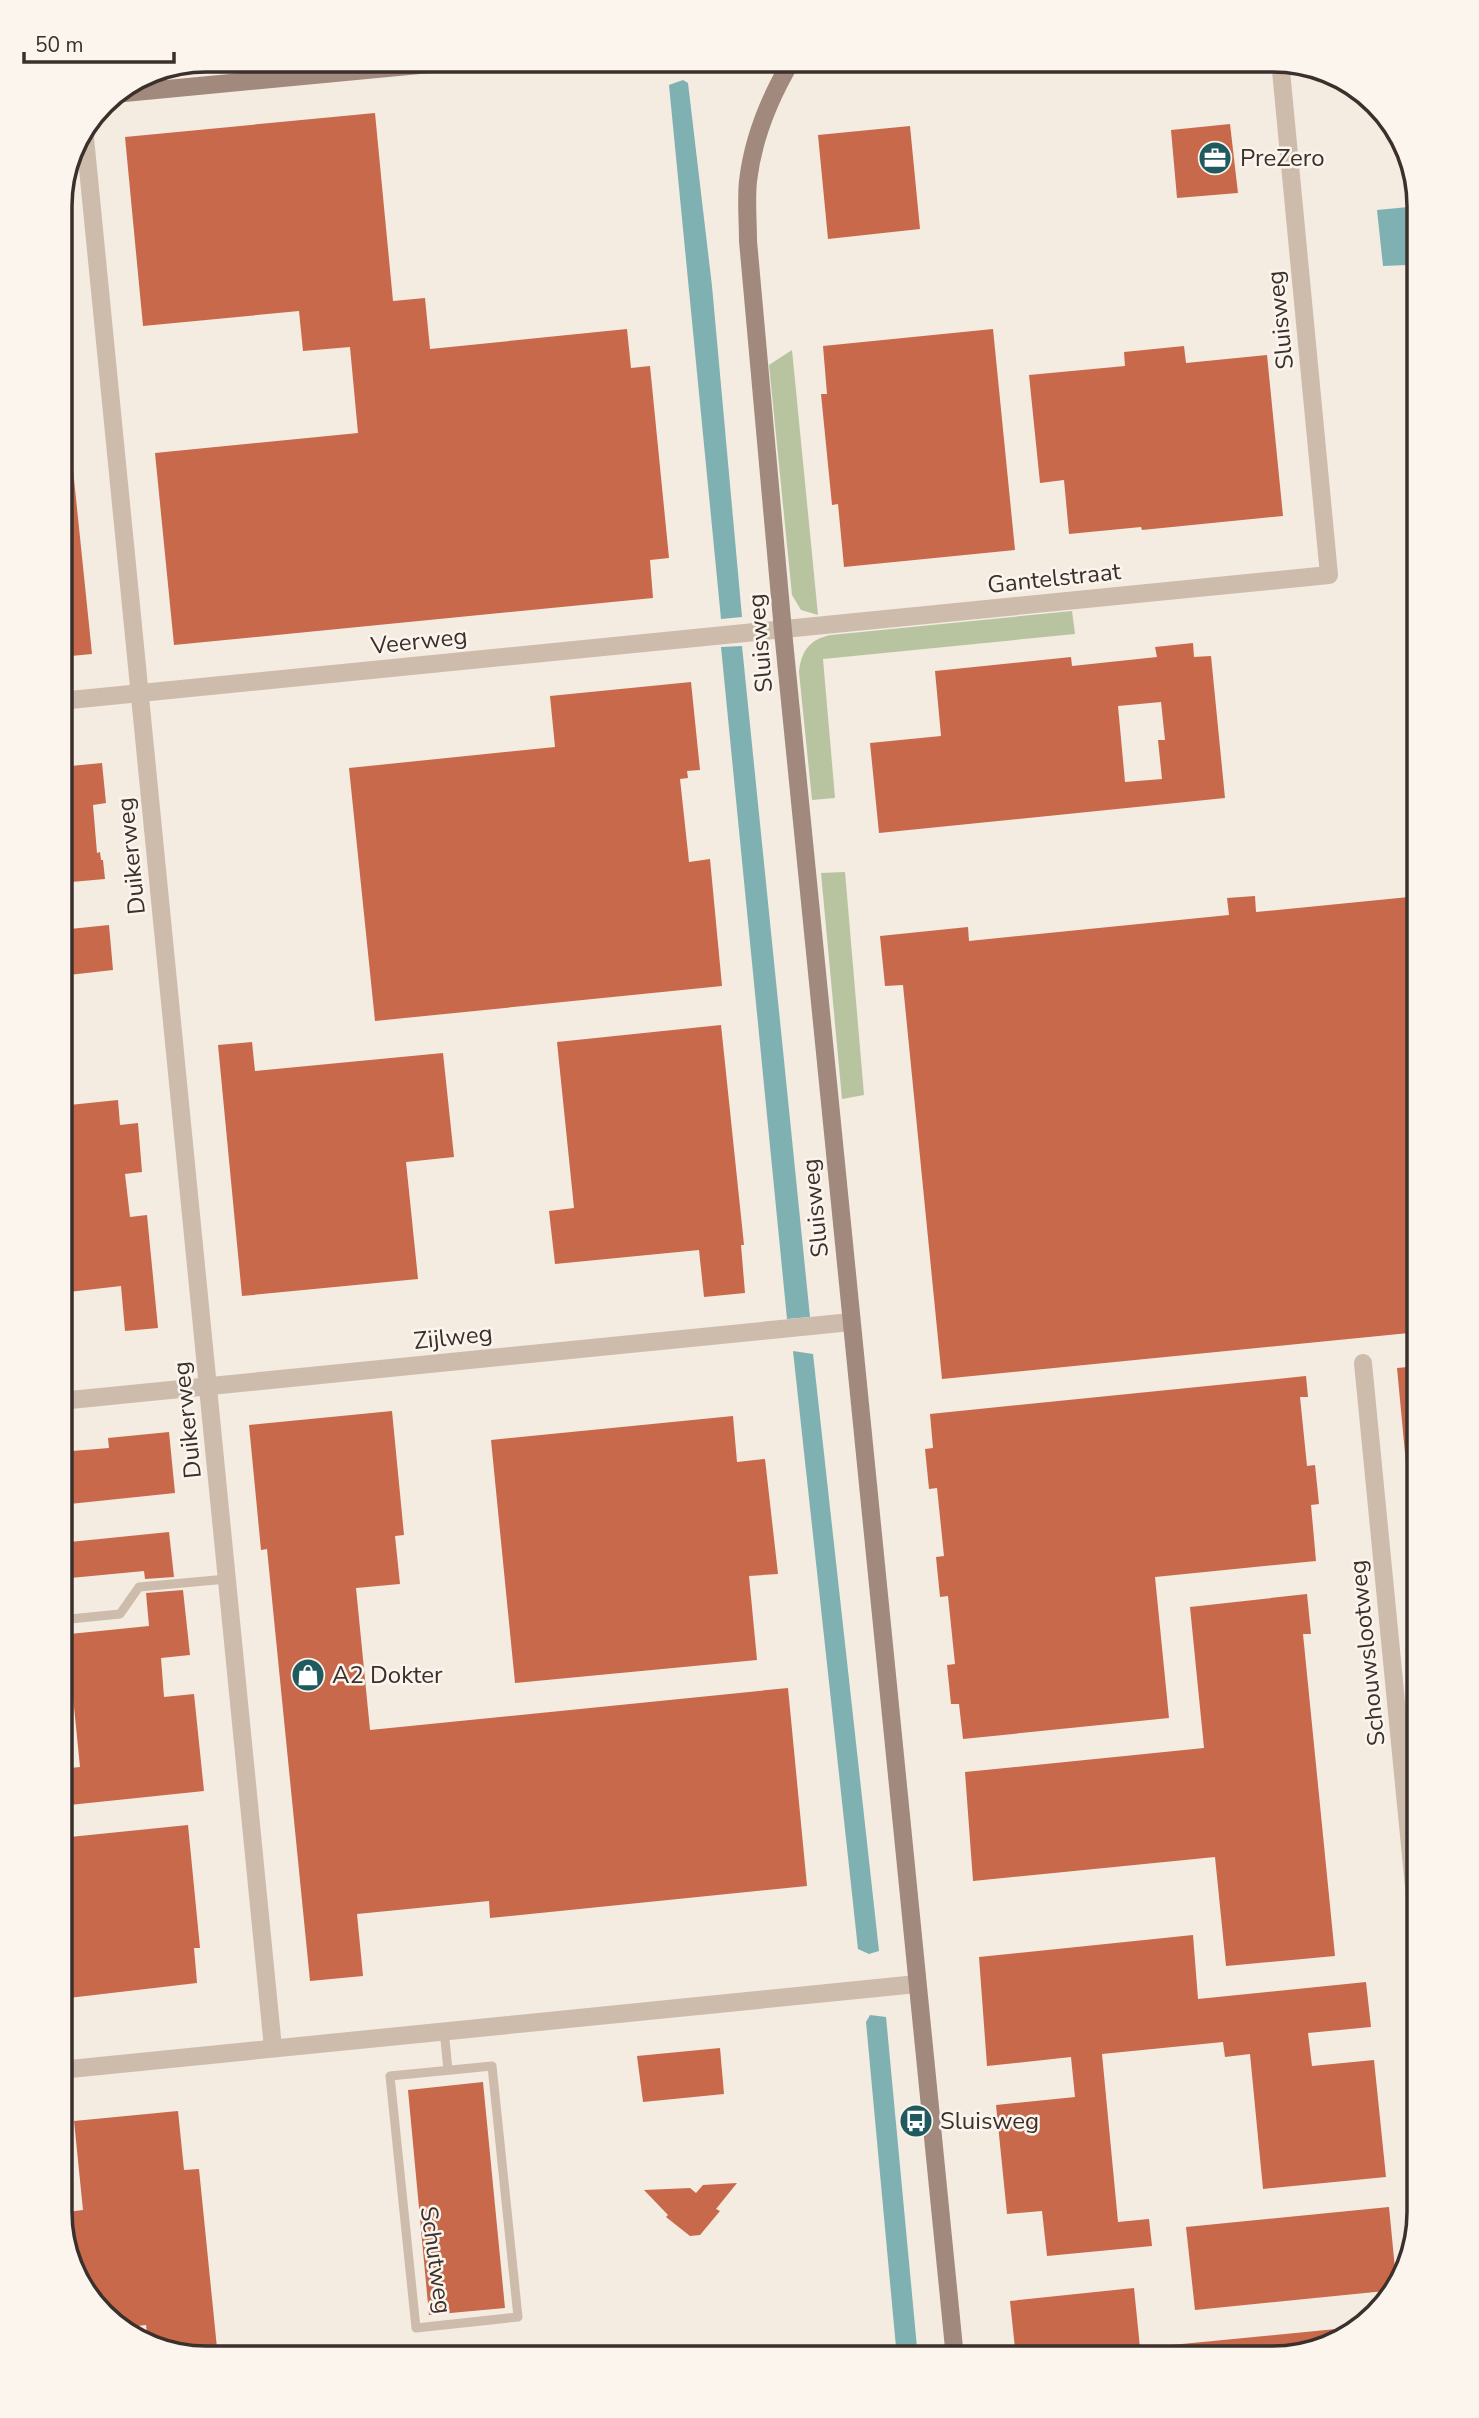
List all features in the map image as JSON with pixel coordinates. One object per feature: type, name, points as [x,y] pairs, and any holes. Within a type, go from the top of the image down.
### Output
[{"type":"street","points":[[136,92],[346,72]]},
{"type":"street","name":"Sluisweg","points":[[785,72],[773,95],[756,141],[748,181],[749,255],[783,631],[954,2346]]},
{"type":"street","name":"Sluisweg","points":[[1281,72],[1329,575]]},
{"type":"street","name":"Duikerweg","points":[[86,146],[273,2048]]},
{"type":"street","name":"Gantelstraat","points":[[783,631],[1329,575]]},
{"type":"street","name":"Veerweg","points":[[72,700],[783,631]]},
{"type":"street","name":"Zijlweg","points":[[72,1400],[851,1322]]},
{"type":"street","name":"Schouwslootweg","points":[[1363,1363],[1407,1815]]},
{"type":"street","points":[[72,2069],[918,1984]]},
{"type":"lane","points":[[72,1619],[120,1614],[139,1587],[227,1578]]},
{"type":"lane","points":[[444,2030],[448,2070]]},
{"type":"lane","name":"Schutweg","points":[[492,2066],[518,2317],[416,2328],[390,2076],[448,2070],[492,2066]]},
{"type":"green space","points":[[792,350],[818,615],[801,610],[792,595],[769,365]]},
{"type":"green space","points":[[1072,611],[1075,634],[823,659],[835,798],[812,800],[799,672],[804,652],[812,643],[831,635]]},
{"type":"green space","points":[[845,872],[864,1095],[842,1099],[821,873]]},
{"type":"water","points":[[683,80],[688,83],[712,286],[742,617],[721,619],[669,85]]},
{"type":"water","points":[[1407,207],[1407,265],[1383,266],[1377,210]]},
{"type":"water","points":[[742,646],[810,1317],[787,1319],[721,647]]},
{"type":"water","points":[[793,1351],[813,1354],[879,1951],[869,1954],[858,1949]]},
{"type":"water","points":[[870,2015],[886,2017],[917,2346],[896,2346],[866,2022]]},
{"type":"building","points":[[375,113],[393,301],[425,298],[430,349],[627,329],[631,368],[650,366],[669,558],[650,560],[653,598],[174,645],[155,453],[358,433],[350,347],[303,351],[299,311],[143,326],[125,137]]},
{"type":"building","points":[[1230,124],[1238,193],[1177,198],[1171,130]]},
{"type":"building","points":[[910,126],[920,229],[828,239],[818,135]]},
{"type":"building","points":[[993,329],[1015,550],[844,567],[838,504],[832,505],[821,394],[827,394],[823,346]]},
{"type":"building","points":[[1184,346],[1186,363],[1267,355],[1283,516],[1142,530],[1141,527],[1069,534],[1064,480],[1040,483],[1029,375],[1125,366],[1124,352]]},
{"type":"building","points":[[72,460],[92,654],[72,656]]},
{"type":"building","points":[[1193,643],[1194,657],[1211,656],[1225,798],[879,833],[870,743],[941,736],[935,671],[1071,657],[1072,666],[1157,657],[1155,647]],"holes":[[[1161,702],[1165,740],[1158,740],[1162,779],[1125,782],[1118,706]]]},
{"type":"building","points":[[691,682],[700,770],[687,771],[688,778],[680,779],[689,862],[710,859],[722,986],[375,1021],[349,768],[555,747],[550,696]]},
{"type":"building","points":[[102,763],[106,803],[93,805],[97,853],[100,852],[103,860],[105,879],[72,882],[72,766]]},
{"type":"building","points":[[1255,896],[1256,912],[1407,897],[1407,1333],[942,1379],[903,985],[885,986],[880,936],[968,927],[969,941],[1229,915],[1227,898]]},
{"type":"building","points":[[109,925],[113,970],[72,975],[72,929]]},
{"type":"building","points":[[721,1025],[744,1245],[741,1245],[745,1293],[704,1297],[699,1250],[555,1264],[549,1211],[574,1208],[557,1042]]},
{"type":"building","points":[[252,1042],[255,1071],[443,1053],[454,1157],[406,1162],[418,1279],[242,1296],[218,1045]]},
{"type":"building","points":[[118,1100],[120,1125],[138,1123],[142,1172],[125,1174],[130,1217],[147,1215],[158,1328],[125,1331],[121,1286],[72,1292],[72,1105]]},
{"type":"building","points":[[1407,1367],[1407,1474],[1397,1368]]},
{"type":"building","points":[[1306,1376],[1308,1397],[1300,1397],[1307,1466],[1315,1465],[1319,1504],[1311,1505],[1316,1561],[1155,1577],[1169,1718],[963,1739],[959,1704],[951,1704],[947,1665],[955,1664],[948,1596],[940,1597],[936,1557],[944,1556],[937,1488],[929,1489],[925,1449],[933,1448],[930,1414]]},
{"type":"building","points":[[392,1411],[404,1535],[395,1536],[400,1584],[356,1588],[370,1730],[788,1688],[807,1886],[490,1918],[489,1901],[357,1914],[363,1976],[310,1981],[267,1549],[261,1550],[249,1425]]},
{"type":"building","points":[[733,1416],[737,1462],[765,1459],[778,1574],[749,1576],[757,1660],[515,1683],[491,1440]]},
{"type":"building","points":[[169,1432],[175,1493],[72,1504],[72,1451],[109,1448],[108,1438]]},
{"type":"building","points":[[169,1532],[174,1577],[145,1579],[144,1571],[72,1578],[72,1542]]},
{"type":"building","points":[[183,1590],[190,1655],[161,1658],[164,1697],[194,1694],[204,1791],[72,1805],[72,1768],[80,1767],[72,1687],[72,1634],[149,1626],[146,1593]]},
{"type":"building","points":[[1307,1594],[1311,1634],[1303,1634],[1335,1956],[1226,1966],[1215,1857],[973,1881],[965,1772],[1204,1748],[1190,1607]]},
{"type":"building","points":[[188,1825],[200,1948],[194,1948],[197,1983],[72,1998],[72,1837]]},
{"type":"building","points":[[1193,1935],[1198,1999],[1366,1982],[1371,2027],[1308,2033],[1312,2066],[1374,2060],[1386,2177],[1263,2189],[1250,2054],[1225,2057],[1223,2042],[1102,2054],[1118,2222],[1149,2219],[1152,2246],[1047,2256],[1042,2211],[1007,2214],[996,2105],[1075,2097],[1071,2057],[987,2066],[979,1957]]},
{"type":"building","points":[[720,2048],[724,2094],[643,2102],[637,2056]]},
{"type":"building","points":[[483,2082],[505,2308],[429,2315],[408,2090]]},
{"type":"building","points":[[178,2111],[184,2170],[199,2169],[217,2346],[179,2344],[147,2332],[146,2325],[131,2324],[105,2301],[94,2287],[82,2264],[73,2230],[72,2211],[83,2210],[74,2121]]},
{"type":"building","points":[[737,2183],[716,2209],[720,2211],[700,2235],[690,2236],[666,2217],[668,2215],[644,2190],[690,2188],[696,2193],[703,2185]]},
{"type":"building","points":[[1389,2207],[1395,2268],[1382,2291],[1195,2310],[1186,2227]]},
{"type":"building","points":[[1134,2288],[1140,2346],[1015,2346],[1010,2301]]},
{"type":"building","points":[[1339,2329],[1317,2339],[1282,2346],[1161,2346]]},
{"type":"place","name":"PreZero","points":[[1215,158]]},
{"type":"place","name":"A2 Dokter","points":[[308,1675]]},
{"type":"place","name":"Sluisweg","points":[[916,2121]]}]
